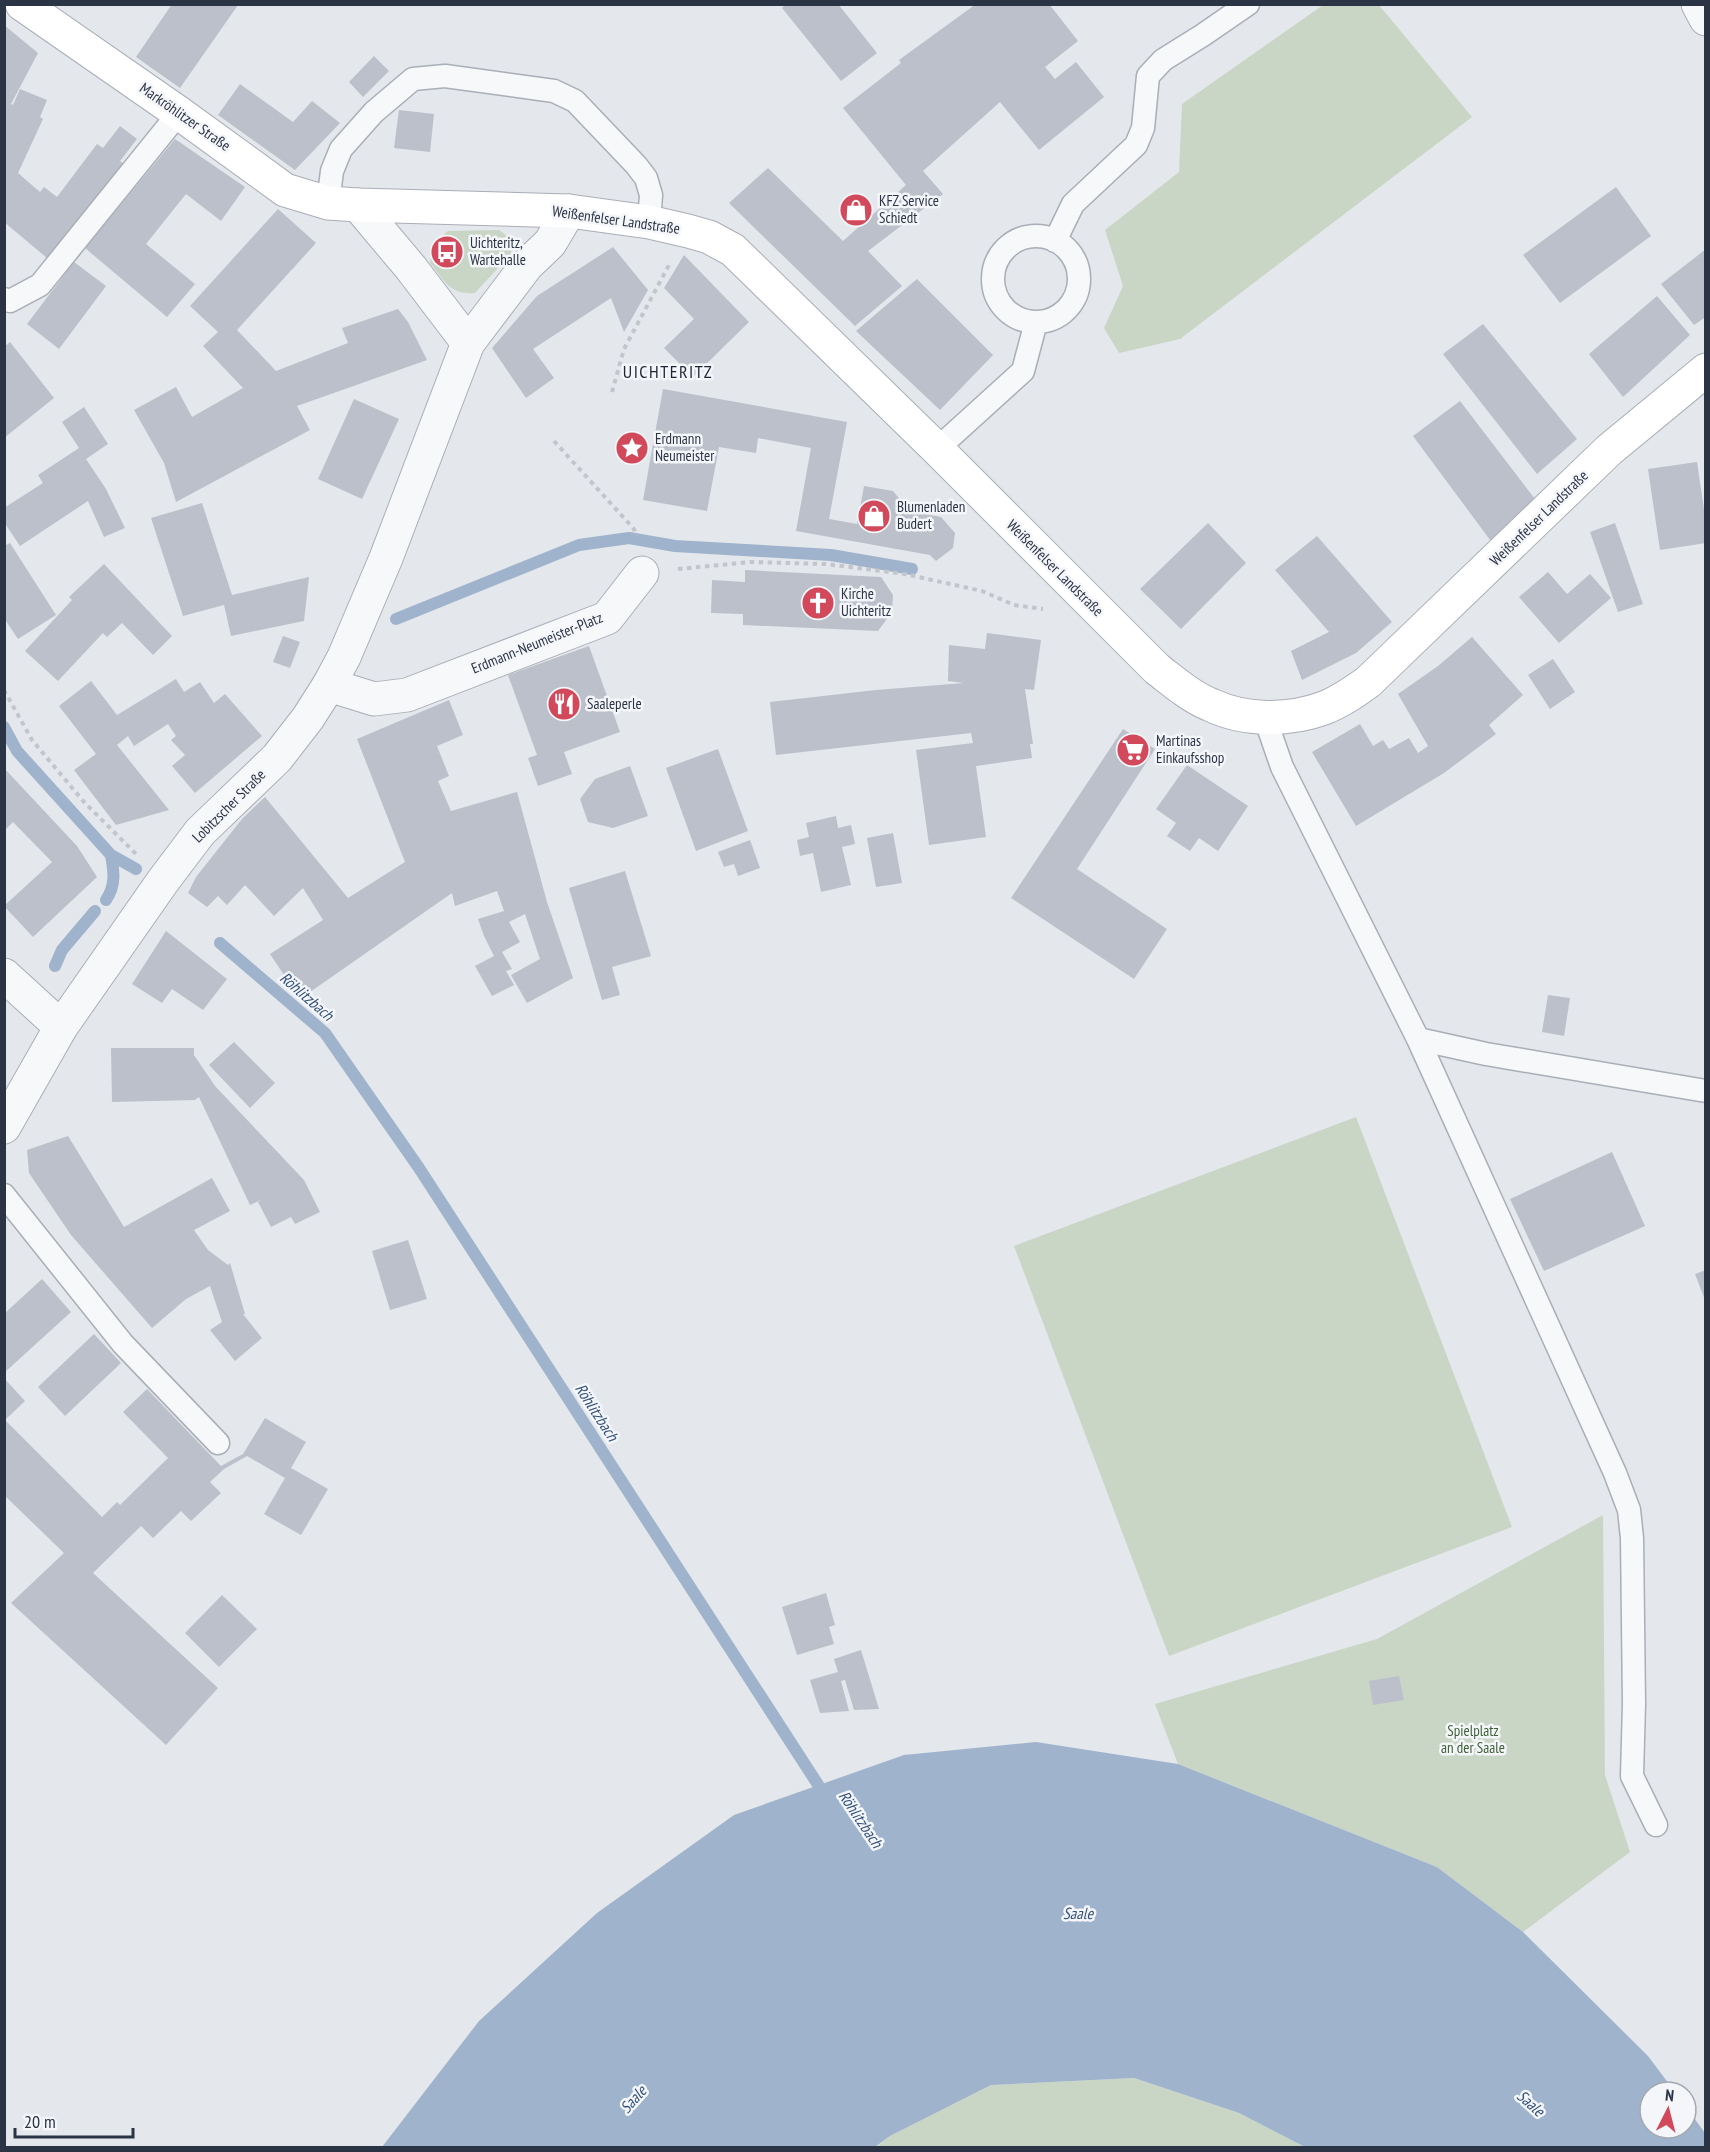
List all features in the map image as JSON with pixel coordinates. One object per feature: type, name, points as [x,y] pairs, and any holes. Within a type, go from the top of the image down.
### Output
[{"type":"main road","name":"Markröhlitzer Straße","points":[[22,4],[285,190],[343,204]]},
{"type":"main road","name":"Weißenfelser Landstraße","points":[[343,204],[569,211],[649,222],[688,231],[709,237],[733,250],[937,449],[1157,669],[1181,688],[1211,706],[1238,714],[1265,718],[1323,708],[1345,698],[1368,682],[1609,450],[1706,370]]},
{"type":"street","points":[[1698,4],[1706,19]]},
{"type":"street","points":[[343,204],[411,268],[468,343]]},
{"type":"street","name":"Lobitzscher Straße","points":[[4,1127],[61,1027],[163,881],[200,832],[277,758],[308,718],[329,685],[344,657],[386,558],[468,343],[527,265],[550,243],[569,211]]},
{"type":"street","name":"Erdmann-Neumeister-Platz","points":[[329,685],[374,699],[407,695],[607,618],[642,573]]},
{"type":"street","points":[[4,975],[61,1027]]},
{"type":"lane","points":[[1055,241],[1073,204],[1136,145],[1143,128],[1148,76],[1163,60],[1248,4]]},
{"type":"lane","points":[[343,204],[332,171],[342,149],[374,112],[413,79],[445,76],[554,91],[575,100],[646,178],[651,195],[649,222]]},
{"type":"lane","points":[[4,299],[10,301],[40,285],[179,113]]},
{"type":"lane","points":[[1032,236],[1046,237],[1055,241],[1069,251],[1076,263],[1079,277],[1078,291],[1072,303],[1062,314],[1050,320],[1036,322],[1021,320],[1008,313],[993,287],[993,273],[998,258],[1018,239],[1032,236]]},
{"type":"lane","points":[[937,449],[1023,371],[1036,322]]},
{"type":"lane","points":[[1265,718],[1282,768],[1418,1039],[1615,1473],[1629,1510],[1632,1538],[1634,1704],[1632,1776],[1656,1825]]},
{"type":"lane","points":[[1418,1039],[1486,1054],[1706,1090]]},
{"type":"lane","points":[[4,1195],[123,1344],[218,1443]]},
{"type":"path","points":[[612,392],[624,349],[688,231]]},
{"type":"path","points":[[554,441],[634,530]]},
{"type":"path","points":[[642,573],[751,562],[826,564],[905,574],[982,591],[1014,605],[1050,610],[1082,596]]},
{"type":"path","points":[[4,690],[32,740],[84,802],[163,881]]},
{"type":"green space","points":[[1323,5],[1379,5],[1472,117],[1180,339],[1119,353],[1104,328],[1123,286],[1105,230],[1179,172],[1182,104]]},
{"type":"green space","points":[[499,230],[511,239],[511,254],[475,293],[459,292],[448,286],[430,263],[433,244],[448,231]]},
{"type":"green space","points":[[1356,1117],[1512,1527],[1169,1656],[1014,1246]]},
{"type":"green space","name":"Spielplatz an der Saale","points":[[1603,1515],[1605,1775],[1630,1852],[1523,1932],[1437,1867],[1178,1764],[1155,1704],[1377,1639]]},
{"type":"green space","points":[[1134,2078],[1239,2113],[1305,2147],[875,2148],[890,2136],[991,2085]]},
{"type":"water","name":"Saale","points":[[1036,1742],[1178,1764],[1437,1867],[1523,1932],[1648,2056],[1666,2080],[1638,2080],[1638,2140],[1698,2140],[1698,2123],[1705,2133],[1705,2147],[1305,2147],[1239,2113],[1134,2078],[991,2085],[890,2136],[875,2147],[382,2147],[479,2021],[597,1913],[734,1815],[904,1755]]},
{"type":"building","points":[[172,4],[238,5],[180,88],[136,57]]},
{"type":"building","points":[[786,4],[838,4],[877,53],[841,81],[782,8]]},
{"type":"building","points":[[976,4],[1049,4],[1078,41],[1045,67],[1055,79],[1076,62],[1104,97],[1039,150],[1000,102],[923,171],[943,194],[868,251],[902,286],[855,326],[729,203],[768,168],[843,241],[906,185],[843,108],[901,63],[899,60]]},
{"type":"building","points":[[4,25],[38,53],[11,104],[13,105],[20,89],[47,100],[40,117],[43,119],[18,173],[40,192],[44,187],[57,197],[97,144],[103,148],[120,126],[137,139],[120,161],[125,165],[47,258],[4,222]]},
{"type":"building","points":[[374,56],[389,71],[363,97],[349,82]]},
{"type":"building","points":[[240,84],[293,122],[312,101],[340,123],[295,170],[218,115]]},
{"type":"building","points":[[399,110],[434,114],[430,152],[394,148]]},
{"type":"building","points":[[175,139],[245,187],[221,221],[186,194],[146,244],[195,284],[167,317],[85,248]]},
{"type":"building","points":[[1616,187],[1651,236],[1560,303],[1523,255]]},
{"type":"building","points":[[278,209],[316,243],[237,330],[276,371],[348,343],[342,328],[398,309],[408,322],[427,360],[297,406],[310,430],[176,502],[164,463],[134,410],[176,387],[192,417],[243,388],[203,346],[218,332],[190,306]]},
{"type":"building","points":[[613,247],[648,290],[624,332],[611,298],[533,349],[554,378],[526,398],[492,348],[537,296]]},
{"type":"building","points":[[1706,249],[1706,317],[1694,325],[1661,284]]},
{"type":"building","points":[[684,255],[749,322],[693,377],[664,348],[694,319],[664,288]]},
{"type":"building","points":[[74,262],[106,286],[59,349],[27,324]]},
{"type":"building","points":[[917,279],[993,355],[940,410],[856,331]]},
{"type":"building","points":[[1657,296],[1690,335],[1623,397],[1589,354]]},
{"type":"building","points":[[1483,324],[1577,439],[1537,474],[1443,354]]},
{"type":"building","points":[[10,342],[54,398],[4,438],[4,347]]},
{"type":"building","points":[[663,389],[847,422],[829,519],[857,524],[864,486],[893,491],[902,502],[900,509],[941,517],[955,533],[953,548],[936,561],[930,555],[796,531],[811,448],[758,438],[756,453],[719,447],[707,511],[643,500]]},
{"type":"building","points":[[354,399],[399,419],[362,499],[318,479]]},
{"type":"building","points":[[1460,401],[1541,507],[1496,548],[1413,436]]},
{"type":"building","points":[[84,407],[108,444],[86,459],[106,489],[125,528],[104,537],[88,501],[20,546],[4,522],[4,508],[43,483],[38,475],[79,448],[62,422]]},
{"type":"building","points":[[1697,462],[1706,523],[1706,543],[1660,550],[1648,469]]},
{"type":"building","points":[[202,503],[232,595],[309,577],[304,621],[231,636],[224,605],[183,616],[151,518]]},
{"type":"building","points":[[1208,523],[1246,563],[1181,629],[1140,589]]},
{"type":"building","points":[[1615,523],[1643,604],[1618,612],[1590,532]]},
{"type":"building","points":[[1317,536],[1392,622],[1356,653],[1302,680],[1291,651],[1329,632],[1275,570]]},
{"type":"building","points":[[10,543],[56,615],[18,639],[4,618],[4,546]]},
{"type":"building","points":[[104,564],[172,636],[153,655],[122,623],[107,637],[103,633],[58,681],[25,651],[72,600],[69,597]]},
{"type":"building","name":"Kirche Uichteritz","points":[[745,570],[881,577],[893,595],[892,612],[878,631],[743,625],[743,614],[711,613],[712,580],[745,582]]},
{"type":"building","points":[[1548,572],[1567,594],[1590,574],[1611,598],[1559,643],[1519,597]]},
{"type":"building","points":[[987,633],[1041,640],[1034,690],[1025,689],[1033,744],[1030,744],[1032,758],[976,766],[986,837],[929,845],[916,750],[973,743],[971,733],[776,755],[770,702],[964,683],[948,681],[949,645],[985,649]]},
{"type":"building","points":[[283,636],[300,642],[290,668],[273,662]]},
{"type":"building","points":[[1472,637],[1523,695],[1489,725],[1496,734],[1444,773],[1356,826],[1312,752],[1360,724],[1373,746],[1383,740],[1389,749],[1409,738],[1418,753],[1428,746],[1398,694],[1438,666]]},
{"type":"building","points":[[589,646],[620,732],[564,752],[572,774],[538,786],[528,758],[537,755],[508,675]]},
{"type":"building","points":[[1553,659],[1575,692],[1550,709],[1528,675]]},
{"type":"building","points":[[176,679],[184,692],[200,682],[214,703],[225,694],[262,736],[195,793],[172,766],[185,755],[171,740],[176,736],[168,724],[134,746],[128,736],[117,745],[169,810],[116,825],[74,770],[96,754],[59,706],[91,681],[117,715]]},
{"type":"building","points":[[449,700],[463,735],[437,746],[449,776],[438,781],[451,811],[517,792],[547,902],[573,978],[527,1003],[511,975],[540,959],[525,914],[509,922],[520,942],[502,952],[512,969],[506,971],[514,985],[492,996],[475,966],[494,956],[478,919],[504,911],[497,891],[455,906],[452,893],[300,999],[270,954],[323,920],[303,888],[274,916],[245,885],[227,905],[218,896],[207,907],[188,893],[196,877],[242,819],[265,797],[348,898],[405,862],[357,739]]},
{"type":"building","points":[[1123,729],[1155,749],[1077,869],[1167,929],[1134,979],[1011,898]]},
{"type":"building","points":[[718,749],[748,831],[696,851],[666,768]]},
{"type":"building","points":[[1187,765],[1248,806],[1218,851],[1199,838],[1190,851],[1167,836],[1176,823],[1156,809]]},
{"type":"building","points":[[630,766],[648,816],[613,828],[588,822],[580,799],[595,779]]},
{"type":"building","points":[[4,768],[77,846],[97,877],[33,937],[4,906],[52,862],[13,822],[4,831]]},
{"type":"building","points":[[836,816],[838,828],[851,825],[855,844],[842,847],[851,885],[821,892],[813,853],[800,856],[797,840],[809,837],[806,823]]},
{"type":"building","points":[[893,833],[902,883],[876,887],[867,838]]},
{"type":"building","points":[[750,840],[760,868],[738,876],[734,864],[724,867],[718,852]]},
{"type":"building","points":[[625,871],[651,956],[612,967],[620,995],[602,1000],[569,888]]},
{"type":"building","points":[[166,931],[227,979],[203,1010],[172,989],[162,1003],[132,984]]},
{"type":"building","points":[[1548,995],[1570,998],[1564,1036],[1542,1032]]},
{"type":"building","points":[[234,1042],[275,1083],[250,1108],[209,1065]]},
{"type":"building","points":[[111,1048],[194,1048],[194,1055],[215,1086],[304,1180],[320,1212],[295,1224],[291,1217],[271,1227],[258,1202],[263,1199],[250,1205],[199,1097],[195,1100],[112,1102]]},
{"type":"building","points":[[68,1136],[124,1227],[212,1178],[230,1211],[194,1230],[208,1250],[228,1265],[230,1263],[245,1314],[243,1314],[262,1338],[235,1361],[210,1330],[222,1322],[210,1286],[186,1299],[152,1328],[71,1235],[29,1173],[27,1150]]},
{"type":"building","points":[[1612,1152],[1645,1226],[1544,1271],[1510,1199]]},
{"type":"building","points":[[408,1240],[427,1299],[390,1310],[372,1251]]},
{"type":"building","points":[[1706,1270],[1706,1300],[1705,1300],[1695,1274]]},
{"type":"building","points":[[42,1279],[71,1312],[4,1373],[4,1314]]},
{"type":"building","points":[[94,1334],[121,1363],[65,1416],[38,1387]]},
{"type":"building","points":[[4,1378],[25,1401],[5,1420],[102,1517],[117,1502],[120,1505],[168,1458],[123,1412],[147,1389],[221,1466],[243,1454],[265,1418],[306,1442],[291,1468],[328,1489],[301,1535],[264,1514],[285,1478],[247,1456],[224,1469],[210,1482],[221,1493],[191,1521],[181,1511],[153,1538],[141,1526],[93,1573],[218,1688],[166,1745],[11,1603],[64,1553],[4,1495]]},
{"type":"building","points":[[826,1593],[835,1625],[829,1627],[834,1644],[797,1655],[782,1607]]},
{"type":"building","points":[[222,1595],[257,1629],[219,1667],[185,1633]]},
{"type":"building","points":[[861,1650],[879,1709],[854,1710],[845,1680],[841,1681],[849,1711],[820,1713],[810,1680],[838,1672],[834,1659]]},
{"type":"building","points":[[1399,1676],[1404,1700],[1373,1705],[1369,1681]]},
{"type":"waterway","points":[[396,619],[579,545],[629,538],[675,546],[831,555],[912,569]]},
{"type":"waterway","name":"Röhlitzbach","points":[[4,727],[17,751],[111,855],[136,869]]},
{"type":"waterway","points":[[106,900],[113,878],[111,855]]},
{"type":"waterway","points":[[55,966],[62,950],[95,911]]},
{"type":"waterway","name":"Röhlitzbach","points":[[220,943],[325,1033],[419,1168],[826,1797]]},
{"type":"place","name":"KFZ Service Schiedt","points":[[856,210]]},
{"type":"place","name":"Uichteritz, Wartehalle","points":[[447,252]]},
{"type":"place","name":"Erdmann Neumeister","points":[[632,448]]},
{"type":"place","name":"Blumenladen Budert","points":[[874,516]]},
{"type":"place","name":"Kirche Uichteritz","points":[[818,603]]},
{"type":"place","name":"Saaleperle","points":[[564,704]]},
{"type":"place","name":"Martinas Einkaufsshop","points":[[1133,750]]},
{"type":"district","name":"UICHTERITZ","points":[[668,372]]}]
